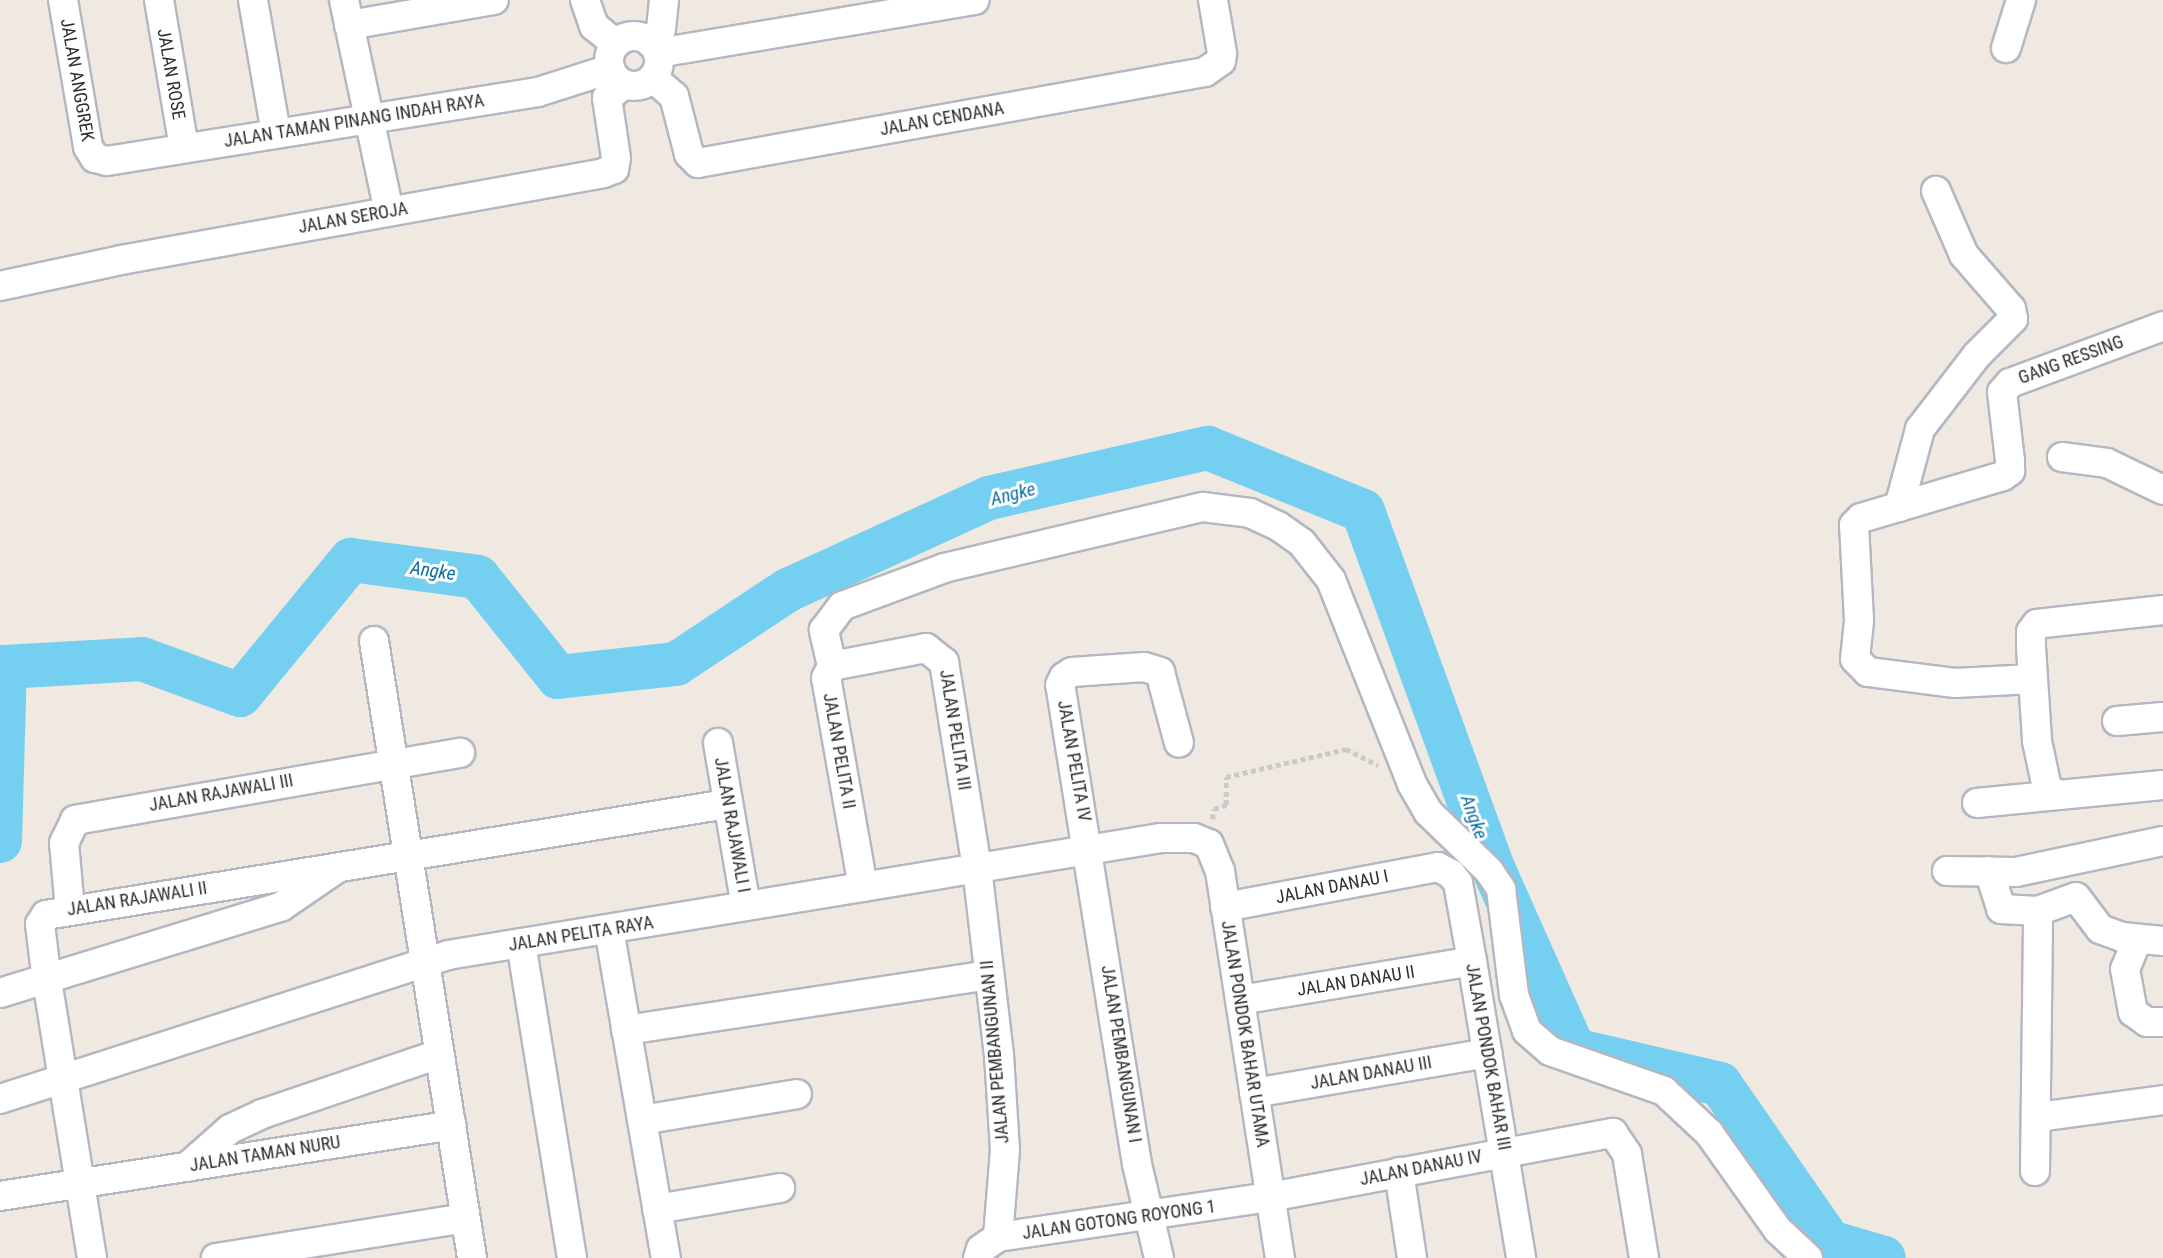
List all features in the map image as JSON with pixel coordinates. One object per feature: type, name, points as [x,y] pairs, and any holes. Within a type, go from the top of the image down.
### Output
[{"type":"street","name":"JALAN ANGGREK","points":[[63,0],[88,148],[94,158]]},
{"type":"street","name":"JALAN ROSE","points":[[159,0],[184,148]]},
{"type":"street","points":[[253,0],[276,132]]},
{"type":"street","points":[[389,211],[346,13],[494,0]]},
{"type":"street","points":[[585,0],[594,26],[617,66],[634,86],[654,58],[664,0]]},
{"type":"street","points":[[654,58],[975,0]]},
{"type":"street","name":"JALAN CENDANA","points":[[654,58],[674,96],[689,154],[698,163],[1205,72],[1221,61],[1223,53],[1213,0]]},
{"type":"street","points":[[2006,48],[2021,0]]},
{"type":"street","points":[[617,66],[633,36],[654,58]]},
{"type":"street","name":"JALAN TAMAN PINANG INDAH RAYA","points":[[94,158],[107,161],[538,92],[617,66]]},
{"type":"street","name":"JALAN SEROJA","points":[[0,286],[614,169],[607,98],[617,66]]},
{"type":"street","points":[[1936,191],[1964,255],[2011,309],[2013,319],[1977,355],[1920,429],[1902,506],[1861,518],[1854,525],[1859,620],[1855,659],[1868,672],[1889,676],[1955,683],[2032,680]]},
{"type":"street","name":"GANG RESSING","points":[[1902,506],[2010,471],[2001,405],[2002,392],[2010,383],[2163,326]]},
{"type":"street","points":[[2062,457],[2106,463],[2163,490]]},
{"type":"street","name":"JALAN PELITA II","points":[[863,887],[826,678],[832,666],[824,630],[842,606],[894,584],[984,558],[1203,507],[1250,513],[1302,543],[1331,580],[1402,758],[1428,812],[1489,871],[1501,889],[1514,995],[1527,1031],[1550,1051],[1664,1091],[1709,1133],[1778,1230],[1808,1258]]},
{"type":"street","points":[[2059,795],[2047,788],[2037,741],[2031,632],[2037,624],[2163,610]]},
{"type":"street","points":[[374,641],[472,1258]]},
{"type":"street","name":"JALAN PELITA III","points":[[832,666],[926,648],[944,662],[977,868]]},
{"type":"street","name":"JALAN PELITA IV","points":[[1089,850],[1060,685],[1064,677],[1072,672],[1144,667],[1160,672],[1179,743]]},
{"type":"street","points":[[2117,721],[2163,717]]},
{"type":"street","name":"JALAN RAJAWALI I","points":[[718,743],[746,906]]},
{"type":"street","name":"JALAN RAJAWALI III","points":[[70,910],[64,843],[75,820],[460,753]]},
{"type":"street","points":[[1977,803],[2163,785]]},
{"type":"street","name":"JALAN RAJAWALI II","points":[[92,1258],[47,981],[41,918],[70,910],[727,804]]},
{"type":"street","name":"JALAN PELITA RAYA","points":[[0,1098],[425,962],[521,943],[1178,836],[1209,844],[1216,855]]},
{"type":"street","points":[[1947,871],[2016,872],[2163,841]]},
{"type":"street","name":"JALAN PEMBANGUNAN I","points":[[1089,850],[1149,1217],[1159,1258]]},
{"type":"street","name":"JALAN PONDOK BAHAR UTAMA","points":[[1216,855],[1280,1258]]},
{"type":"street","points":[[0,993],[47,981],[282,906],[341,865]]},
{"type":"street","name":"JALAN DANAU I","points":[[1225,907],[1438,867]]},
{"type":"street","name":"JALAN PONDOK BAHAR III","points":[[1438,867],[1458,883],[1521,1258]]},
{"type":"street","name":"JALAN PEMBANGUNAN II","points":[[977,868],[1005,1150],[998,1237]]},
{"type":"street","points":[[1989,871],[2001,909],[2038,911],[2076,897],[2100,929],[2150,940],[2125,969],[2133,1012],[2147,1022],[2163,1021]]},
{"type":"street","points":[[2035,1171],[2038,1117],[2038,911]]},
{"type":"street","points":[[609,929],[666,1258]]},
{"type":"street","points":[[521,943],[572,1258]]},
{"type":"street","name":"JALAN DANAU II","points":[[1240,1000],[1472,961]]},
{"type":"street","points":[[626,1030],[988,975]]},
{"type":"street","name":"JALAN DANAU III","points":[[1254,1093],[1488,1053]]},
{"type":"street","points":[[187,1167],[230,1129],[262,1114],[439,1055]]},
{"type":"street","points":[[642,1120],[797,1094]]},
{"type":"street","points":[[2038,1117],[2163,1100]]},
{"type":"street","points":[[262,1114],[273,1153]]},
{"type":"street","name":"JALAN TAMAN NURU","points":[[0,1196],[451,1125]]},
{"type":"street","name":"JALAN DANAU IV","points":[[1270,1197],[1613,1133],[1627,1154],[1644,1258]]},
{"type":"street","points":[[1399,1172],[1412,1258]]},
{"type":"street","points":[[657,1209],[780,1188]]},
{"type":"street","name":"JALAN GOTONG ROYONG 1","points":[[978,1258],[981,1249],[998,1237],[1149,1217],[1270,1197]]},
{"type":"street","points":[[216,1258],[466,1218]]},
{"type":"path","points":[[1216,855],[1211,815],[1214,809],[1226,805],[1226,777],[1346,748],[1374,766],[1402,758]]},
{"type":"waterway","name":"Angke","points":[[0,841],[5,667],[142,659],[240,695],[351,560],[478,577],[558,677],[676,664],[788,590],[989,498],[1208,448],[1363,511],[1493,868],[1574,1050],[1720,1084],[1830,1242],[1884,1258]]}]
